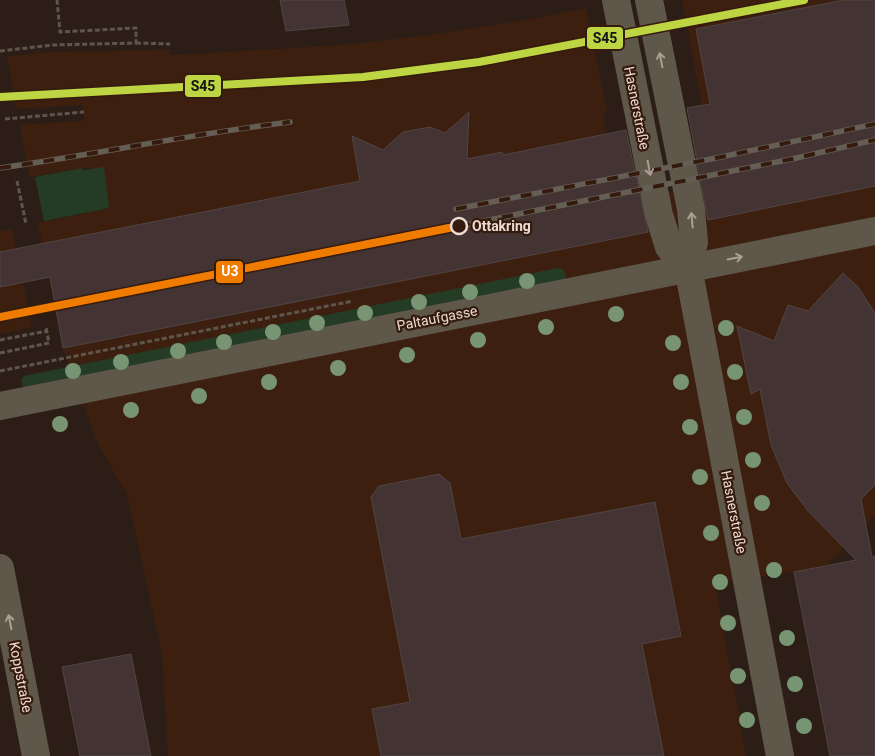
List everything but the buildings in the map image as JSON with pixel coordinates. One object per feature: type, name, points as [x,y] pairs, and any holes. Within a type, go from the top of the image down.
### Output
[{"type":"street","name":"Hasnerstraße","points":[[616,0],[658,215],[669,247],[688,268]]},
{"type":"street","name":"Hasnerstraße","points":[[649,0],[691,209],[694,242],[688,268],[780,756]]},
{"type":"street","name":"Paltaufgasse","points":[[0,406],[875,231]]},
{"type":"street","name":"Koppstraße","points":[[0,568],[36,756]]},
{"type":"path","points":[[57,0],[60,32],[136,28],[136,43]]},
{"type":"path","points":[[0,51],[53,45],[170,44]]},
{"type":"path","points":[[5,119],[84,112]]},
{"type":"path","points":[[17,181],[26,224]]},
{"type":"path","points":[[0,340],[46,329],[49,343],[0,353]]},
{"type":"shaded area","points":[[682,0],[875,0],[875,71],[702,105]]},
{"type":"shaded area","points":[[586,8],[607,112],[602,116],[606,135],[609,203],[875,153],[875,515],[827,565],[794,572],[715,583],[746,756],[168,756],[162,653],[127,495],[98,444],[63,348],[38,223],[108,208],[104,168],[83,168],[30,177],[20,125],[84,121],[83,105],[17,109],[7,56],[52,52],[170,50],[170,55],[180,55],[342,45],[429,35],[532,19]]},
{"type":"shaded area","points":[[12,229],[32,327],[0,334],[0,231]]},
{"type":"green space","points":[[104,167],[109,208],[44,221],[35,177],[82,168],[83,170]]},
{"type":"green space","points":[[558,268],[564,272],[567,283],[24,390],[21,381],[24,376]]},
{"type":"railway","points":[[0,168],[217,132],[290,122]]},
{"type":"railway","points":[[456,209],[721,157],[875,124]]},
{"type":"railway","points":[[459,226],[792,159],[875,140]]},
{"type":"transit line","name":"S45","points":[[0,97],[363,77],[479,62],[804,0]]},
{"type":"transit line","name":"U3","points":[[0,317],[459,226]]},
{"type":"place","name":"Ottakring","points":[[459,226]]}]
